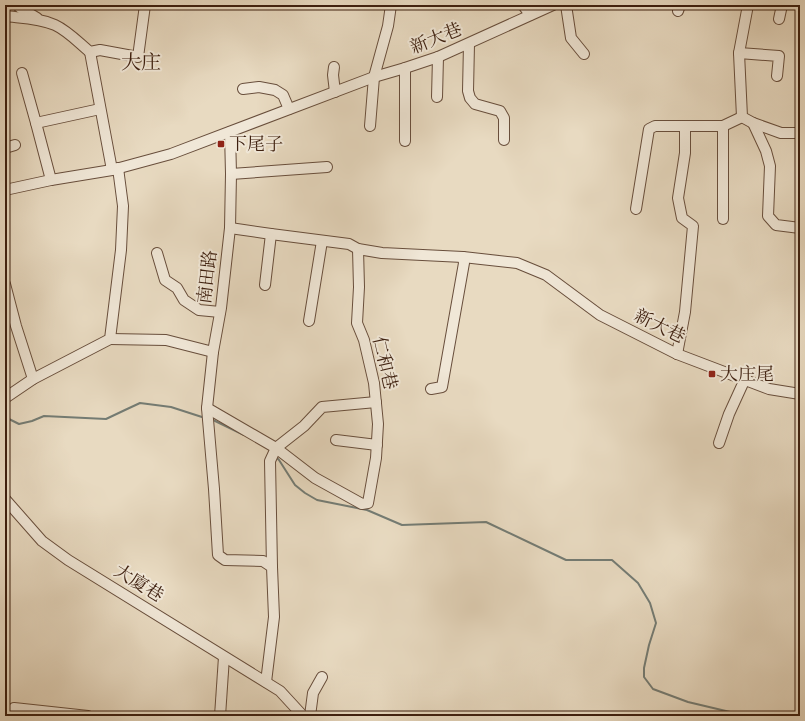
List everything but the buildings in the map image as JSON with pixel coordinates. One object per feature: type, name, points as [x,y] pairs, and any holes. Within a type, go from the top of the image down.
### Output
[{"type":"street","points":[[17,5],[40,20],[56,26],[74,38],[90,52],[100,109],[123,206],[121,250],[110,339]]},
{"type":"street","points":[[90,52],[100,50],[138,57],[145,5]]},
{"type":"street","points":[[370,126],[374,77],[388,26],[391,5]]},
{"type":"street","points":[[523,5],[530,15]]},
{"type":"street","name":"新大巷","points":[[374,77],[438,57],[553,5]]},
{"type":"street","points":[[566,5],[571,38],[584,54]]},
{"type":"street","points":[[742,117],[739,53],[748,5]]},
{"type":"street","points":[[779,19],[782,5]]},
{"type":"street","points":[[5,16],[40,20]]},
{"type":"street","points":[[469,44],[468,91],[470,98],[475,104],[500,111],[504,118],[504,140]]},
{"type":"street","points":[[739,53],[779,56],[778,76]]},
{"type":"street","points":[[437,97],[438,57]]},
{"type":"street","points":[[334,67],[333,75],[335,92]]},
{"type":"street","points":[[405,68],[405,141]]},
{"type":"street","points":[[22,73],[51,180]]},
{"type":"street","points":[[5,190],[115,169],[171,154],[374,77]]},
{"type":"street","points":[[243,89],[259,87],[275,90],[283,95],[289,109]]},
{"type":"street","points":[[36,123],[100,109]]},
{"type":"street","points":[[742,117],[753,123],[781,132],[800,133]]},
{"type":"street","points":[[636,209],[649,129],[655,126],[722,126],[742,117]]},
{"type":"street","points":[[753,123],[766,151],[770,166],[768,216],[776,225],[800,228]]},
{"type":"street","points":[[677,354],[685,312],[693,226],[682,218],[678,198],[685,153],[685,126]]},
{"type":"street","points":[[722,126],[723,219]]},
{"type":"street","name":"南田路","points":[[208,416],[213,352],[220,312],[230,228],[230,132]]},
{"type":"street","points":[[231,174],[327,167]]},
{"type":"street","points":[[230,228],[349,244],[358,249],[382,253],[463,257],[464,263],[442,387],[430,389]]},
{"type":"street","points":[[265,285],[270,234]]},
{"type":"street","points":[[309,321],[322,241]]},
{"type":"street","name":"仁和巷","points":[[275,449],[304,426],[322,406],[376,402],[374,383],[364,340],[357,323],[359,287],[358,249]]},
{"type":"street","points":[[157,252],[165,280],[177,288],[184,300],[199,310],[220,312]]},
{"type":"street","name":"新大巷","points":[[463,257],[517,263],[546,275],[600,315],[677,354],[769,389],[800,394]]},
{"type":"street","points":[[5,284],[16,326],[33,378]]},
{"type":"street","points":[[5,398],[33,378],[110,339],[166,340],[213,352]]},
{"type":"street","points":[[719,443],[729,414],[745,379]]},
{"type":"street","points":[[208,416],[275,449],[315,478],[362,504],[368,503],[376,458],[378,424],[376,402]]},
{"type":"street","points":[[208,416],[218,555],[225,560],[262,562],[272,567]]},
{"type":"street","points":[[336,440],[377,445]]},
{"type":"street","points":[[266,682],[274,617],[270,461],[275,449]]},
{"type":"street","name":"大廈巷","points":[[5,499],[42,541],[68,560],[266,682],[280,692],[303,716]]},
{"type":"street","points":[[220,716],[224,657]]},
{"type":"street","points":[[310,716],[313,693],[322,677]]},
{"type":"street","points":[[14,708],[88,716]]},
{"type":"waterway","points":[[5,417],[19,424],[44,416],[106,419],[140,403],[171,407],[205,418]]},
{"type":"waterway","points":[[211,419],[244,435]]},
{"type":"waterway","points":[[275,456],[295,485],[317,500],[367,510],[402,525],[486,522],[566,560],[612,560],[638,583],[650,603],[656,623],[649,645],[644,668],[644,677],[653,689],[688,702],[747,716]]},
{"type":"place","name":"下尾子","points":[[221,144]]},
{"type":"place","name":"大庄尾","points":[[712,374]]},
{"type":"district","name":"大庄","points":[[141,62]]}]
